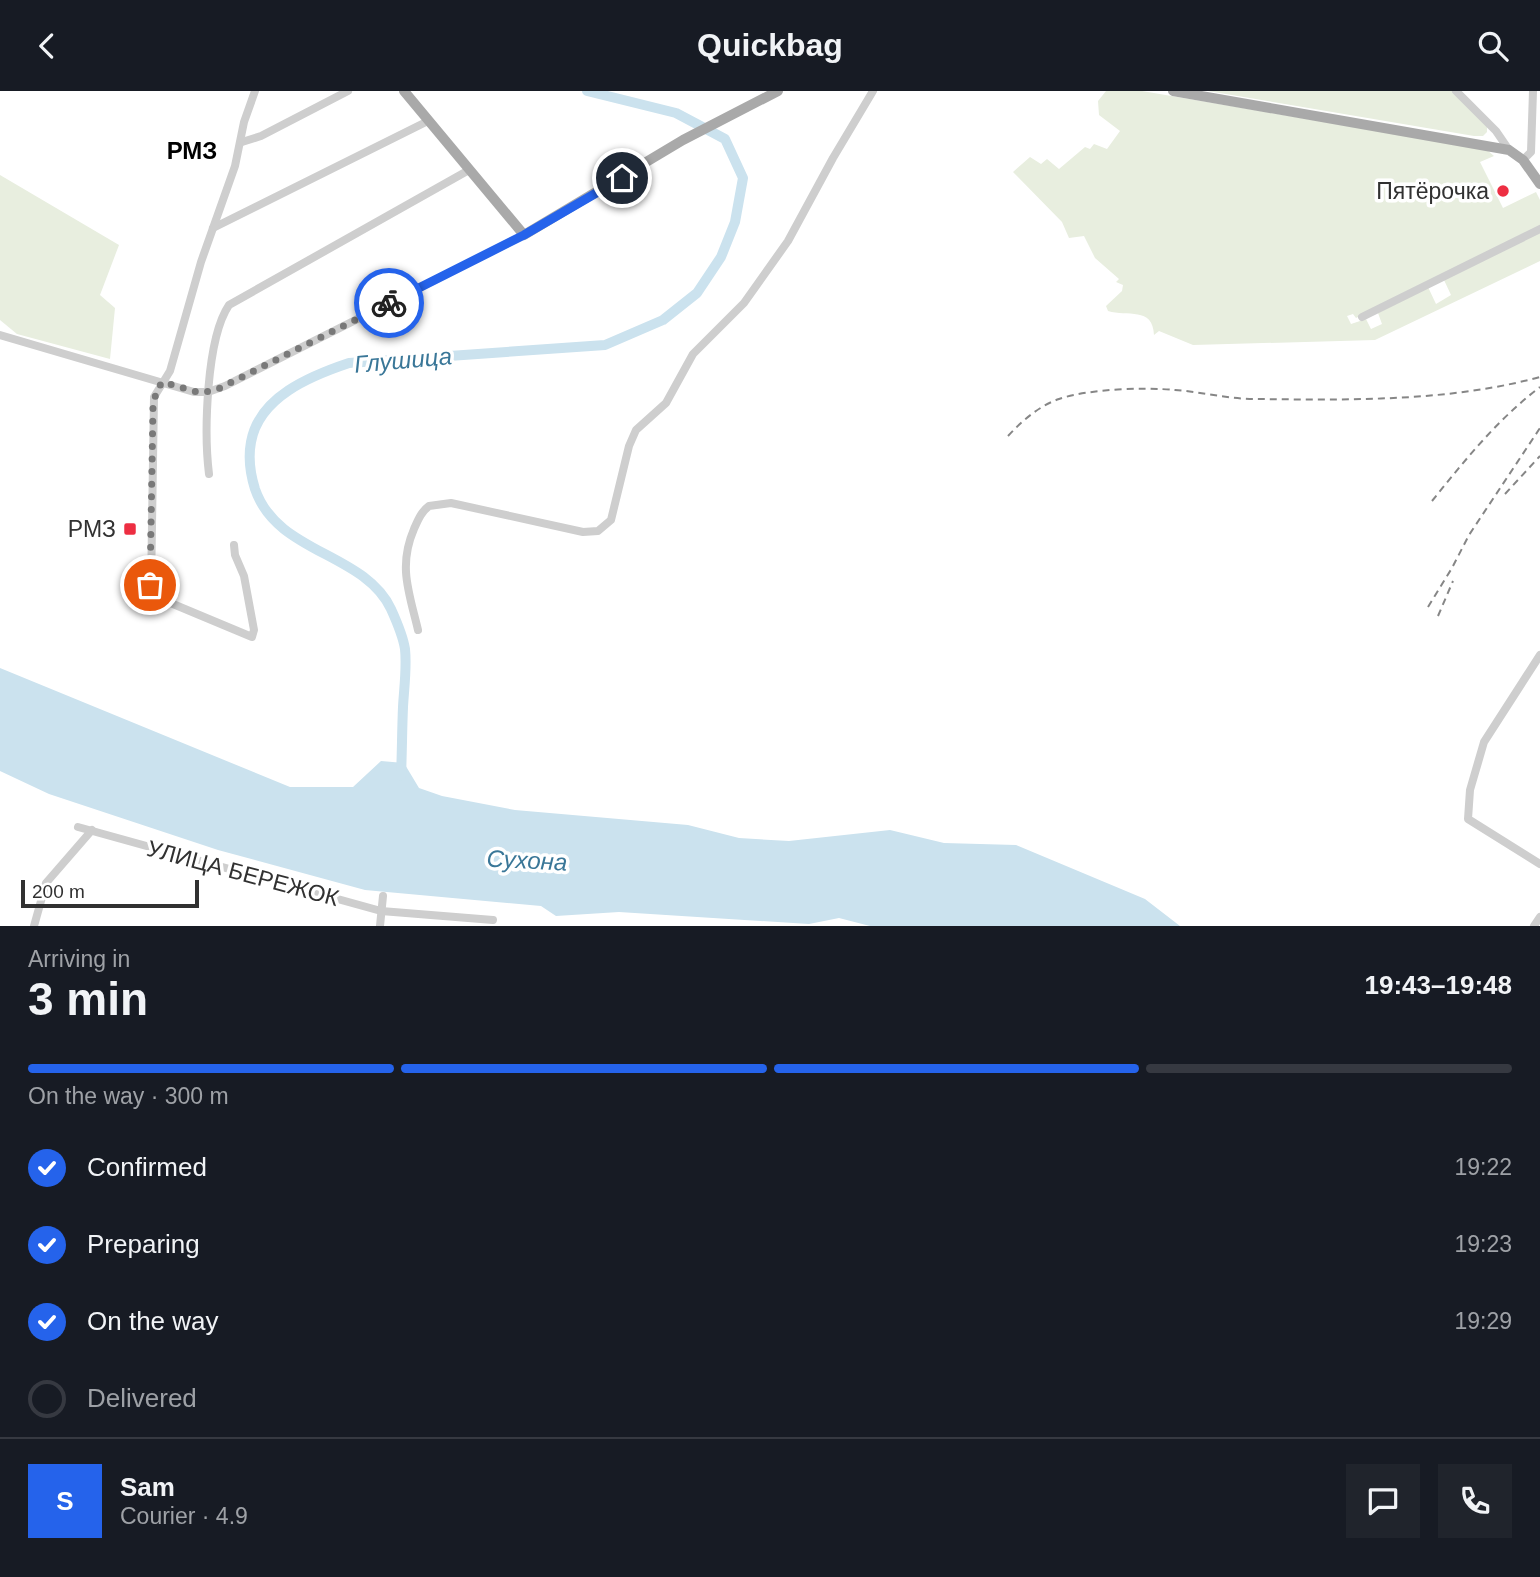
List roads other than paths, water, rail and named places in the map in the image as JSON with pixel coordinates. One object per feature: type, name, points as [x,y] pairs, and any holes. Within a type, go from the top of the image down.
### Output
[{"type":"main road","points":[[404,91],[524,235],[683,141],[778,91]]},
{"type":"main road","points":[[1173,91],[1509,150],[1523,160],[1540,184]]},
{"type":"street","points":[[234,545],[235,555],[244,576],[254,630],[252,637],[161,599],[151,589],[153,406],[157,389],[170,371],[242,142],[244,122],[255,91]]},
{"type":"street","points":[[242,142],[261,136],[348,91]]},
{"type":"street","points":[[418,630],[406,582],[405,563],[408,544],[418,520],[429,506],[450,503],[583,532],[598,531],[607,526],[615,510],[629,446],[636,430],[666,403],[693,354],[744,303],[788,241],[873,91]]},
{"type":"street","points":[[1456,91],[1496,131],[1509,150]]},
{"type":"street","points":[[1523,160],[1531,152],[1533,91]]},
{"type":"street","points":[[213,228],[428,121]]},
{"type":"street","points":[[209,474],[208,393],[215,344],[226,310],[233,302],[469,170]]},
{"type":"street","points":[[1362,317],[1540,229]]},
{"type":"street","points":[[0,335],[194,392],[208,393],[524,235]]},
{"type":"street","points":[[1540,655],[1484,742],[1470,790],[1468,819],[1540,864]]},
{"type":"street","name":"УЛИЦА БЕРЕЖОК","points":[[79,827],[381,911],[493,920]]},
{"type":"street","points":[[34,926],[46,883],[92,831]]},
{"type":"street","points":[[380,926],[383,896]]},
{"type":"street","points":[[1534,926],[1540,917]]},
{"type":"water","name":"Сухона","points":[[0,668],[290,787],[353,787],[381,761],[404,763],[419,788],[442,796],[515,810],[688,825],[739,838],[789,841],[890,830],[944,843],[1016,845],[1145,899],[1180,926],[870,926],[839,918],[809,924],[619,912],[556,916],[541,906],[365,890],[218,850],[49,794],[0,771]]},
{"type":"waterway","name":"Глушица","points":[[401,776],[406,656],[393,613],[378,590],[361,575],[301,541],[282,527],[266,510],[252,477],[251,442],[264,412],[275,401],[303,382],[349,363],[605,345],[663,320],[697,293],[721,257],[735,222],[743,178],[725,139],[676,113],[587,91]]},
{"type":"railway","points":[[1008,436],[1019,424],[1045,405],[1059,399],[1100,391],[1162,389],[1245,399],[1398,398],[1470,391],[1540,377]]},
{"type":"railway","points":[[1432,501],[1496,426],[1540,387]]},
{"type":"railway","points":[[1428,607],[1469,535],[1540,428]]},
{"type":"railway","points":[[1505,494],[1540,456]]},
{"type":"railway","points":[[1438,616],[1453,581]]},
{"type":"place","name":"Пятёрочка","points":[[1503,191]]},
{"type":"place","name":"РМЗ","points":[[130,529]]},
{"type":"district","name":"РМЗ","points":[[192,150]]}]
